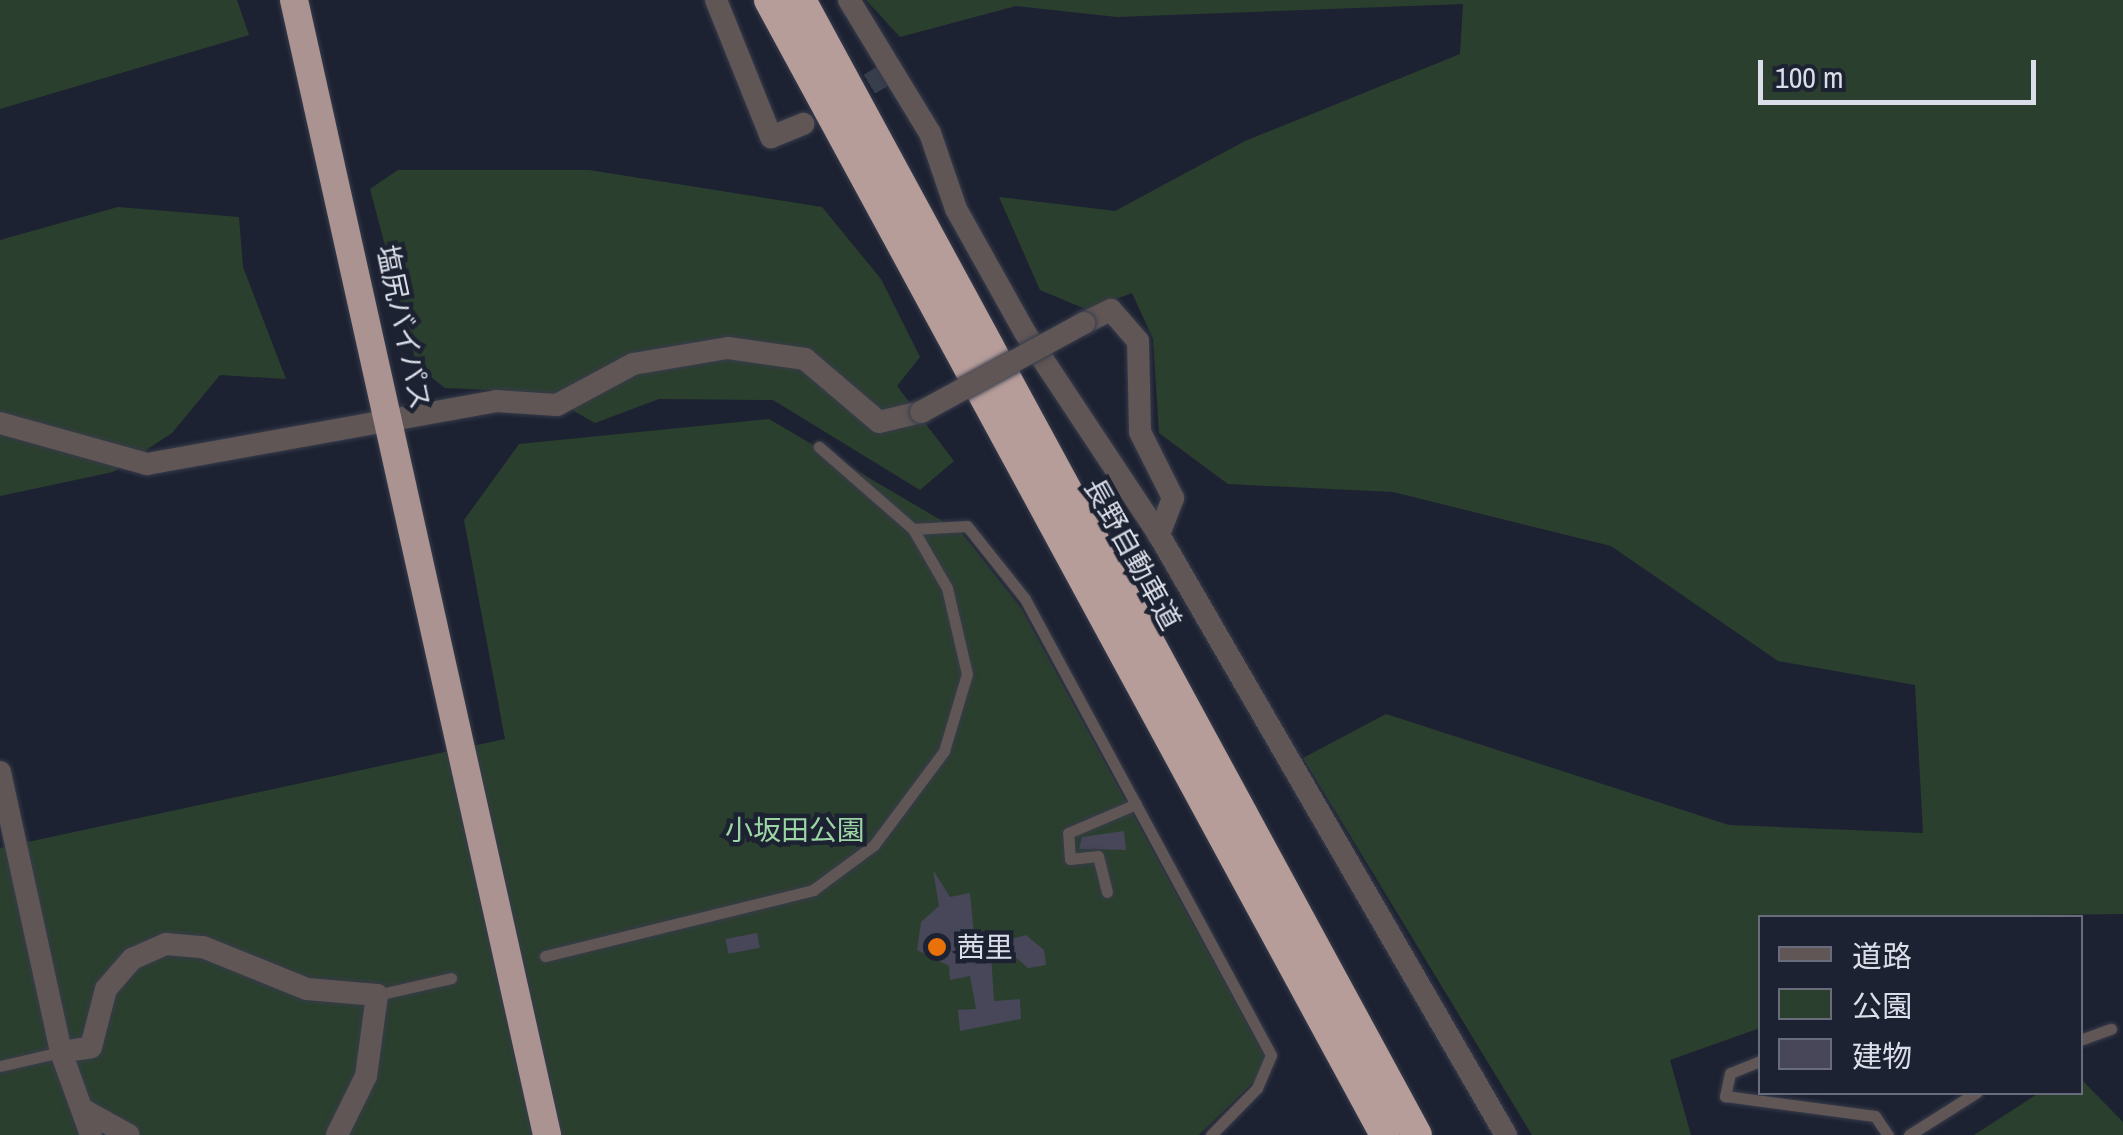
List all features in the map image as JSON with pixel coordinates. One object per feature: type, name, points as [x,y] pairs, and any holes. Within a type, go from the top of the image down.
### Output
[{"type":"highway","name":"塩尻バイパス","points":[[294,0],[344,209],[547,1135]]},
{"type":"highway","points":[[770,0],[1385,1135]]},
{"type":"highway","name":"長野自動車道","points":[[801,0],[1417,1135]]},
{"type":"highway","name":"塩尻バイパス","points":[[443,670],[450,759],[532,1135]]},
{"type":"street","points":[[716,0],[771,137],[804,124]]},
{"type":"street","points":[[849,0],[1008,302],[1159,534],[1506,1135]]},
{"type":"street","points":[[0,423],[147,464],[496,401],[556,405],[633,364],[728,348],[805,359],[880,422],[921,412],[1111,310],[1138,341],[1140,432],[1173,498],[1159,534]]},
{"type":"street","points":[[0,772],[61,1052],[91,1135]]},
{"type":"street","points":[[61,1052],[91,1046],[106,989],[132,958],[166,944],[203,947],[307,989],[377,994],[366,1076],[336,1135]]},
{"type":"street","points":[[84,1110],[129,1135]]},
{"type":"lane","points":[[545,956],[814,890],[898,817],[944,751],[966,674],[960,620],[913,529],[819,446]]},
{"type":"lane","points":[[913,529],[954,523],[978,541],[1025,599],[1271,1056],[1257,1088],[1211,1135]]},
{"type":"lane","points":[[1106,892],[1098,856],[1070,859],[1068,833],[1136,804]]},
{"type":"lane","points":[[377,994],[451,978]]},
{"type":"lane","points":[[2083,1038],[2111,1029]]},
{"type":"lane","points":[[0,1066],[61,1052]]},
{"type":"lane","points":[[1758,1062],[1730,1073],[1725,1096],[1875,1116],[1888,1135]]},
{"type":"lane","points":[[1909,1135],[1972,1095]]},
{"type":"green space","points":[[0,0],[237,0],[249,35],[0,109]]},
{"type":"green space","points":[[866,0],[2123,0],[2123,914],[1758,915],[1758,1029],[1670,1060],[1691,1135],[1532,1135],[1303,758],[1386,714],[1729,825],[1923,833],[1915,685],[1778,661],[1611,546],[1393,492],[1228,484],[1159,433],[1153,339],[1132,293],[1088,310],[1040,290],[999,197],[1115,211],[1245,141],[1460,54],[1463,4],[1117,17],[1016,6],[900,37]]},
{"type":"green space","points":[[398,170],[589,170],[822,207],[881,279],[920,357],[897,386],[954,461],[920,490],[773,400],[659,399],[595,423],[540,392],[445,388],[417,366],[370,189]]},
{"type":"green space","points":[[118,207],[239,217],[243,267],[286,379],[220,375],[172,433],[113,472],[0,496],[0,240]]},
{"type":"green space","name":"小坂田公園","points":[[769,419],[961,532],[1021,608],[1270,1066],[1199,1135],[0,1135],[0,848],[505,739],[464,520],[519,444]]},
{"type":"green space","points":[[2083,1081],[2123,1122],[2123,1135],[1974,1135],[2036,1095],[2083,1095]]},
{"type":"building","points":[[1124,831],[1126,850],[1079,849],[1082,837]]},
{"type":"building","points":[[933,870],[950,897],[970,893],[976,956],[991,954],[994,1001],[1020,999],[1021,1019],[960,1031],[958,1010],[976,1009],[970,976],[950,980],[949,966],[917,950],[921,922],[939,906]]},
{"type":"building","points":[[757,933],[760,948],[728,954],[726,939]]},
{"type":"building","points":[[1026,935],[1044,950],[1046,965],[1028,968],[1012,954],[1011,939]]},
{"type":"tunnel","points":[[841,101],[885,75]]},
{"type":"place","name":"茜里","points":[[937,947]]}]
